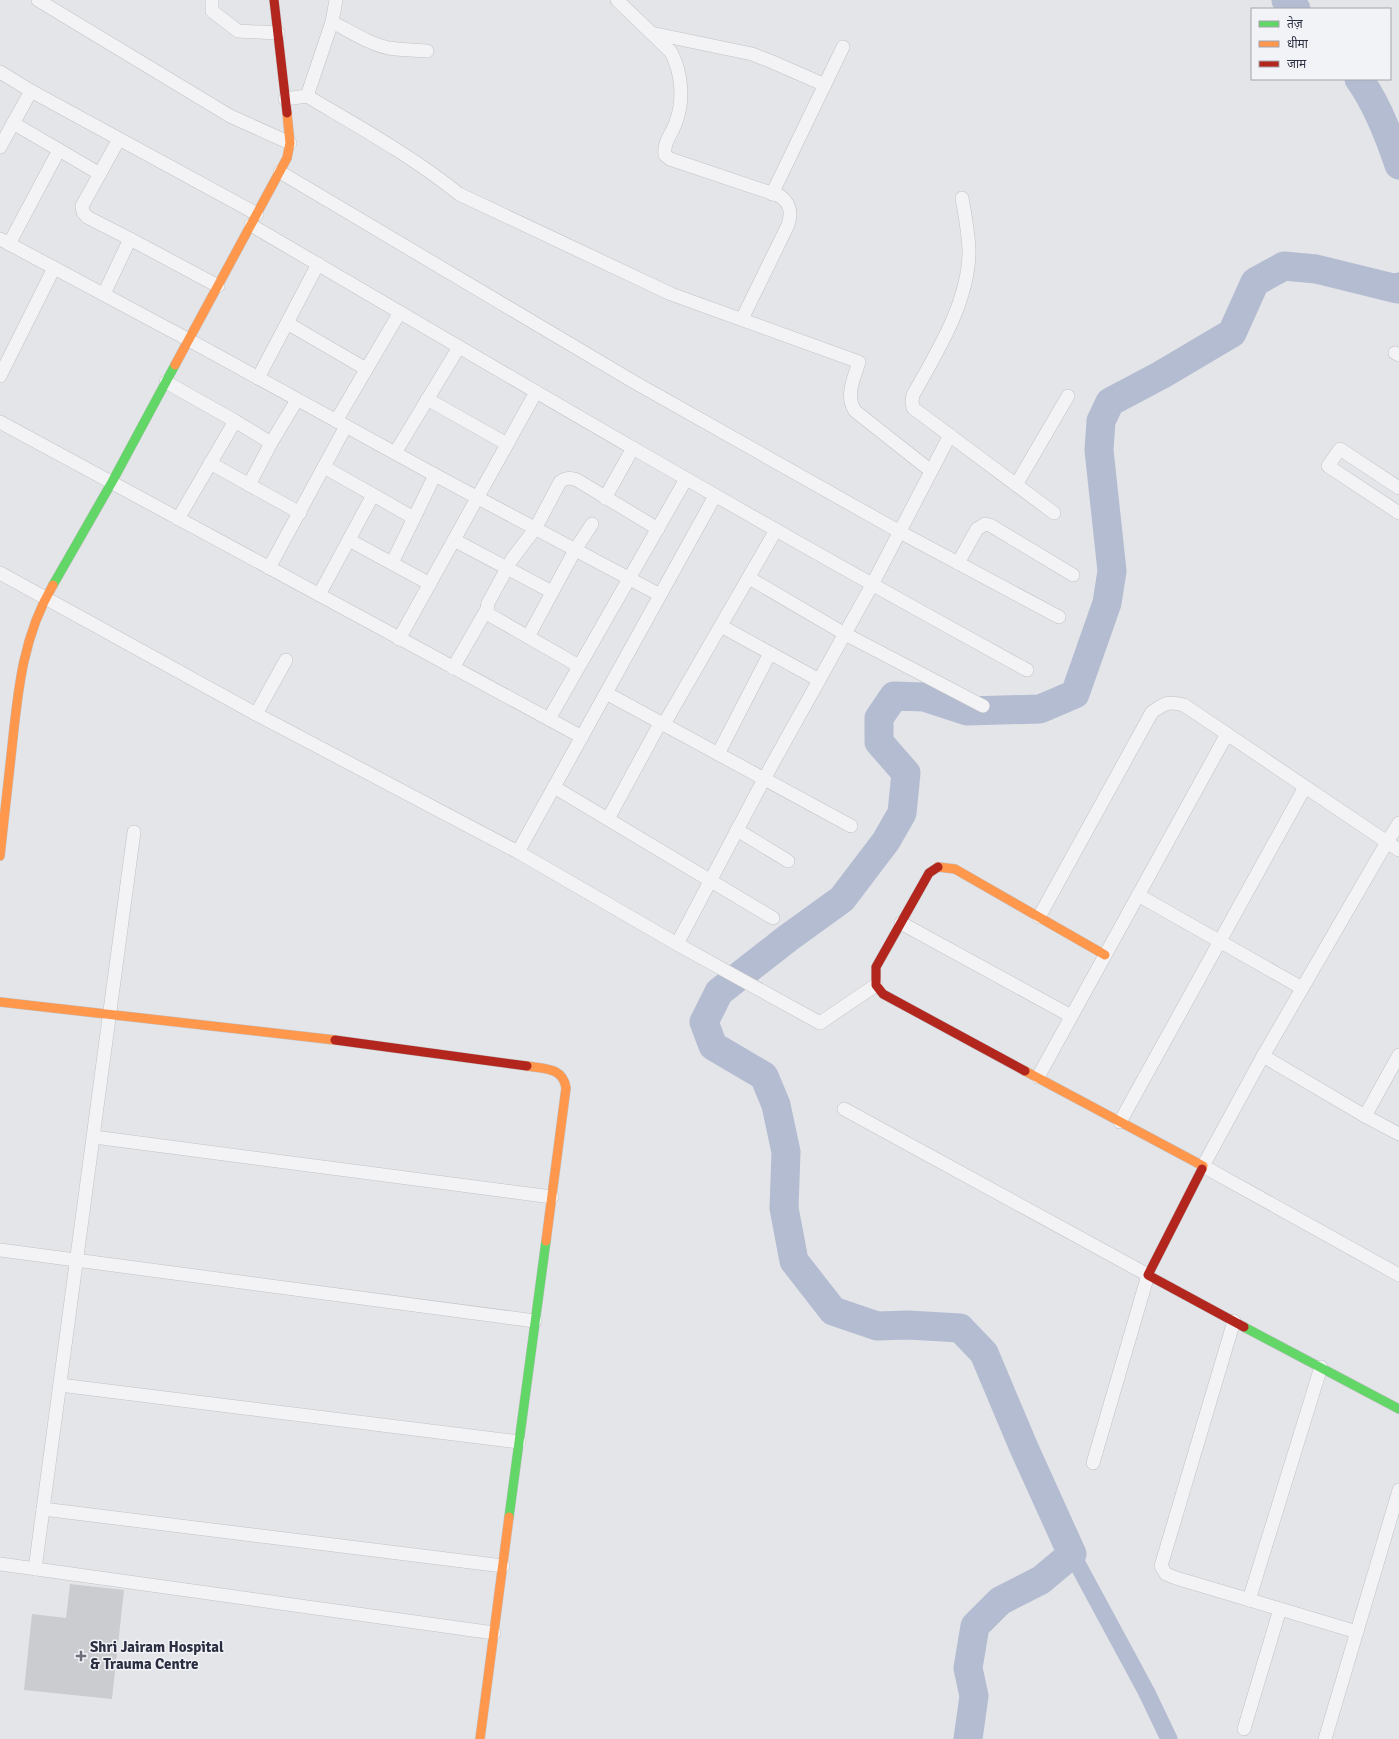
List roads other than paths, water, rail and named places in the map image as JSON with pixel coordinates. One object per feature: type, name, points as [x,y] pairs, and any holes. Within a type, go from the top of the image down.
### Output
[{"type":"street","points":[[38,0],[230,116],[290,143]]},
{"type":"street","points":[[212,0],[212,11],[232,28],[238,31],[278,33]]},
{"type":"street","points":[[0,856],[6,746],[19,680],[32,630],[45,598],[112,482],[288,158],[290,143],[274,0]]},
{"type":"street","points":[[307,96],[332,22],[336,0]]},
{"type":"street","points":[[617,0],[671,52],[677,63],[680,76],[678,113],[676,123],[664,148],[665,154],[670,159],[772,194],[787,201],[790,208],[791,216],[788,224],[742,319]]},
{"type":"street","points":[[332,22],[379,45],[389,48],[427,51]]},
{"type":"street","points":[[651,33],[752,54],[770,60],[824,85]]},
{"type":"street","points":[[772,194],[843,47]]},
{"type":"street","points":[[0,72],[254,219],[318,264],[536,392],[872,585],[1027,670]]},
{"type":"street","points":[[0,147],[31,91]]},
{"type":"street","points":[[285,99],[307,96],[437,176],[459,194],[671,294],[858,362],[850,390],[851,404],[855,411],[932,471]]},
{"type":"street","points":[[13,124],[100,174]]},
{"type":"street","points":[[119,140],[82,206],[83,212],[87,217],[218,286]]},
{"type":"street","points":[[59,150],[3,242],[104,294],[477,498],[660,595]]},
{"type":"street","points":[[280,172],[634,382],[900,532],[1059,617]]},
{"type":"street","points":[[962,198],[969,252],[965,282],[943,340],[913,395],[913,408],[1054,513]]},
{"type":"street","points":[[104,294],[130,239]]},
{"type":"street","points":[[258,378],[318,264]]},
{"type":"street","points":[[0,376],[54,268]]},
{"type":"street","points":[[269,568],[324,467],[341,424],[366,369],[400,312]]},
{"type":"street","points":[[287,323],[366,369]]},
{"type":"street","points":[[395,453],[459,347]]},
{"type":"street","points":[[166,382],[235,421],[271,444]]},
{"type":"street","points":[[399,639],[536,392]]},
{"type":"street","points":[[1016,484],[1068,396]]},
{"type":"street","points":[[427,398],[507,444]]},
{"type":"street","points":[[249,485],[297,400]]},
{"type":"street","points":[[178,519],[235,421]]},
{"type":"street","points":[[0,422],[582,737]]},
{"type":"street","points":[[677,944],[764,779],[872,585],[950,435]]},
{"type":"street","points":[[605,498],[634,448]]},
{"type":"street","points":[[1399,488],[1340,449],[1328,466],[1399,513]]},
{"type":"street","points":[[210,463],[300,513]]},
{"type":"street","points":[[324,467],[414,518]]},
{"type":"street","points":[[392,563],[435,475]]},
{"type":"street","points":[[453,668],[487,609],[488,603],[507,568],[535,529],[560,482],[564,478],[577,480],[658,529]]},
{"type":"street","points":[[548,719],[686,479]]},
{"type":"street","points":[[319,595],[373,495]]},
{"type":"street","points":[[518,852],[715,496]]},
{"type":"street","points":[[528,637],[575,550],[592,524]]},
{"type":"street","points":[[958,562],[977,529],[985,524],[990,525],[1073,575]]},
{"type":"street","points":[[608,819],[658,727],[664,724],[776,530]]},
{"type":"street","points":[[349,540],[430,584]]},
{"type":"street","points":[[454,540],[552,592]]},
{"type":"street","points":[[0,573],[256,714],[518,852],[733,976],[820,1023],[876,985]]},
{"type":"street","points":[[748,578],[845,634],[982,706]]},
{"type":"street","points":[[487,609],[488,614],[494,618],[579,666]]},
{"type":"street","points":[[721,626],[819,680]]},
{"type":"street","points":[[718,754],[770,653]]},
{"type":"street","points":[[256,714],[286,660]]},
{"type":"street","points":[[606,694],[851,826]]},
{"type":"street","points":[[1039,917],[1152,712],[1171,702],[1184,705],[1399,850]]},
{"type":"street","points":[[1038,1077],[1227,734]]},
{"type":"street","points":[[554,787],[773,918]]},
{"type":"street","points":[[1120,1122],[1305,787]]},
{"type":"street","points":[[1093,1464],[1148,1275],[1203,1166],[1263,1056],[1399,823]]},
{"type":"street","points":[[737,830],[788,861]]},
{"type":"street","points":[[35,1569],[78,1261],[134,832]]},
{"type":"street","points":[[1105,955],[955,870],[938,867],[929,873],[876,967],[876,985],[883,994],[1203,1166],[1399,1275]]},
{"type":"street","points":[[1138,895],[1302,988]]},
{"type":"street","points":[[901,923],[1071,1016]]},
{"type":"street","points":[[0,1002],[110,1013],[469,1058],[554,1070],[566,1079],[552,1197],[480,1739]]},
{"type":"street","points":[[1365,1116],[1399,1055]]},
{"type":"street","points":[[1263,1056],[1365,1116],[1399,1134]]},
{"type":"street","points":[[844,1109],[1148,1275],[1399,1409]]},
{"type":"street","points":[[94,1137],[552,1197]]},
{"type":"street","points":[[0,1250],[535,1321]]},
{"type":"street","points":[[1234,1321],[1161,1566],[1166,1574],[1176,1578],[1357,1632]]},
{"type":"street","points":[[1249,1600],[1321,1367]]},
{"type":"street","points":[[60,1385],[519,1442]]},
{"type":"street","points":[[1325,1739],[1399,1490]]},
{"type":"street","points":[[43,1509],[503,1566]]},
{"type":"street","points":[[0,1564],[494,1633]]},
{"type":"street","points":[[1244,1729],[1280,1609]]},
{"type":"waterway","points":[[1286,0],[1295,8]]},
{"type":"waterway","points":[[1360,80],[1382,120],[1399,165]]},
{"type":"waterway","points":[[968,1739],[974,1696],[968,1668],[975,1626],[1000,1601],[1041,1580],[1072,1554],[1024,1448],[984,1353],[960,1328],[908,1325],[877,1326],[833,1311],[794,1261],[784,1208],[786,1152],[776,1105],[764,1076],[713,1046],[704,1022],[719,992],[788,938],[842,899],[886,841],[902,813],[906,773],[879,742],[879,718],[894,696],[924,697],[967,711],[1040,709],[1075,694],[1107,603],[1112,571],[1099,450],[1101,421],[1110,402],[1161,375],[1232,333],[1255,282],[1284,266],[1316,269],[1397,289],[1399,287]]},
{"type":"waterway","points":[[1072,1554],[1146,1691],[1169,1739]]},
{"type":"place","name":"Shri Jairam Hospital & Trauma Centre","points":[[81,1656]]}]
